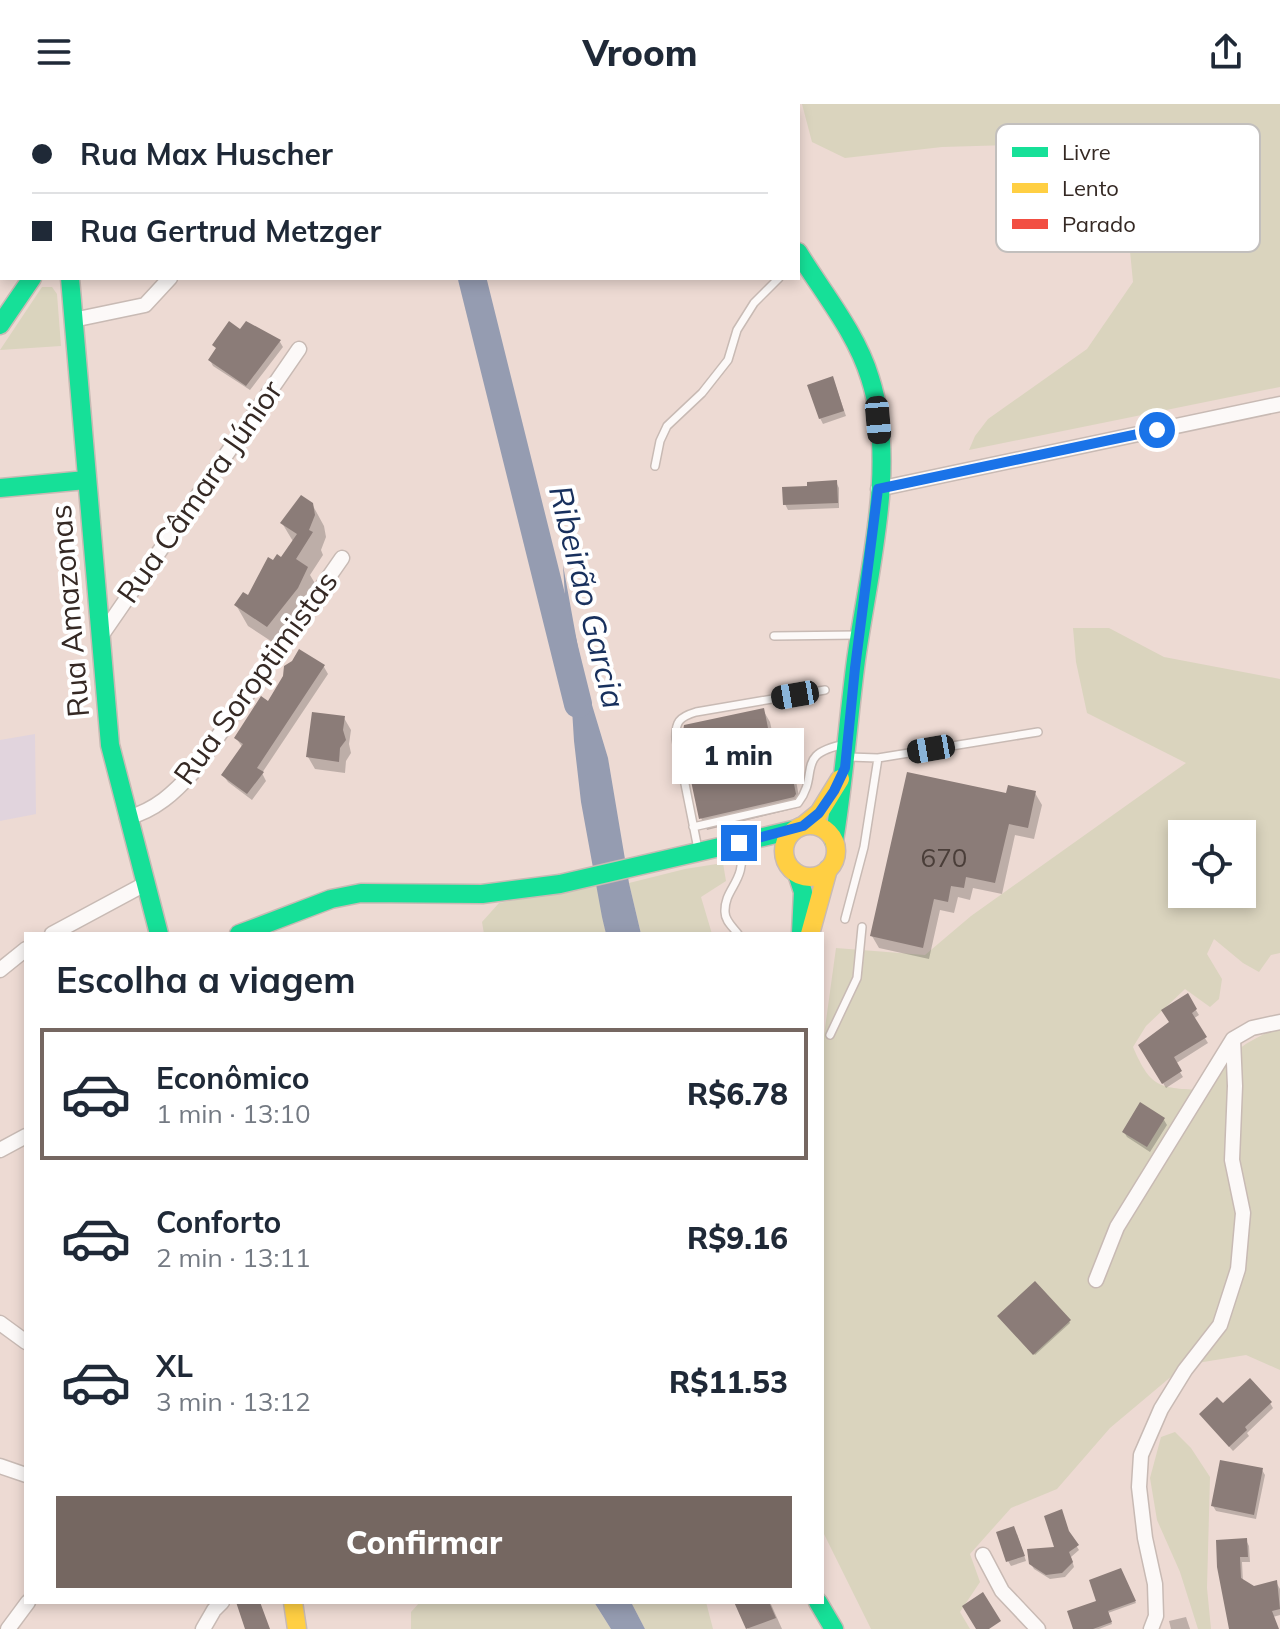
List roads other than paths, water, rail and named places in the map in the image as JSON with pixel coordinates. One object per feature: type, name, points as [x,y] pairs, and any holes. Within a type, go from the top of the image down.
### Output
[{"type":"main road","points":[[800,260],[857,347],[868,372],[875,396],[880,443],[878,489],[834,841],[836,851],[811,932]]},
{"type":"main road","points":[[0,325],[31,280]]},
{"type":"main road","name":"Rua Amazonas","points":[[70,280],[110,745],[158,932]]},
{"type":"main road","points":[[0,488],[86,480]]},
{"type":"main road","points":[[801,932],[803,892],[784,850],[787,839],[819,813],[834,791],[847,756]]},
{"type":"main road","points":[[244,932],[331,899],[361,893],[482,894],[560,884],[798,828],[818,826],[825,829],[834,841]]},
{"type":"main road","points":[[742,843],[775,854],[792,868],[813,877],[828,869]]},
{"type":"main road","points":[[293,1604],[297,1629]]},
{"type":"main road","points":[[819,1604],[834,1629]]},
{"type":"street","points":[[73,320],[145,305],[168,280]]},
{"type":"street","name":"Rua Câmara Júnior","points":[[101,636],[299,349]]},
{"type":"street","points":[[878,489],[1280,404]]},
{"type":"street","name":"Rua Soroptimistas","points":[[127,818],[157,806],[194,771],[342,558]]},
{"type":"street","points":[[56,932],[145,884]]},
{"type":"street","points":[[0,970],[24,951]]},
{"type":"street","points":[[1096,1280],[1117,1227],[1233,1039],[1252,1028],[1280,1022]]},
{"type":"street","points":[[1151,1629],[1156,1616],[1155,1584],[1143,1526],[1139,1487],[1141,1455],[1161,1409],[1220,1325],[1238,1269],[1243,1213],[1232,1160],[1233,1039]]},
{"type":"street","points":[[0,1150],[24,1137]]},
{"type":"street","points":[[0,1323],[24,1341]]},
{"type":"street","points":[[0,1466],[24,1474]]},
{"type":"street","points":[[983,1555],[1002,1591],[1038,1629]]},
{"type":"street","points":[[8,1629],[27,1604]]},
{"type":"street","points":[[203,1629],[220,1604]]},
{"type":"lane","points":[[655,466],[667,426],[702,393],[728,360],[737,330],[754,303],[777,280]]},
{"type":"lane","points":[[774,636],[860,635]]},
{"type":"lane","points":[[699,853],[676,739],[678,720],[696,712],[825,690]]},
{"type":"lane","points":[[693,827],[798,803],[813,758],[826,748],[847,756],[878,758],[1038,732]]},
{"type":"lane","points":[[845,919],[864,847],[878,758]]},
{"type":"lane","points":[[736,932],[727,922],[725,913],[743,862],[742,843]]},
{"type":"lane","points":[[830,1035],[857,978],[862,927]]},
{"type":"water","points":[[563,565],[583,675],[608,758],[641,932],[606,932],[581,802]]},
{"type":"water","points":[[595,1604],[632,1604],[645,1629],[611,1629]]},
{"type":"waterway","name":"Ribeirão Garcia","points":[[472,280],[578,704]]}]
